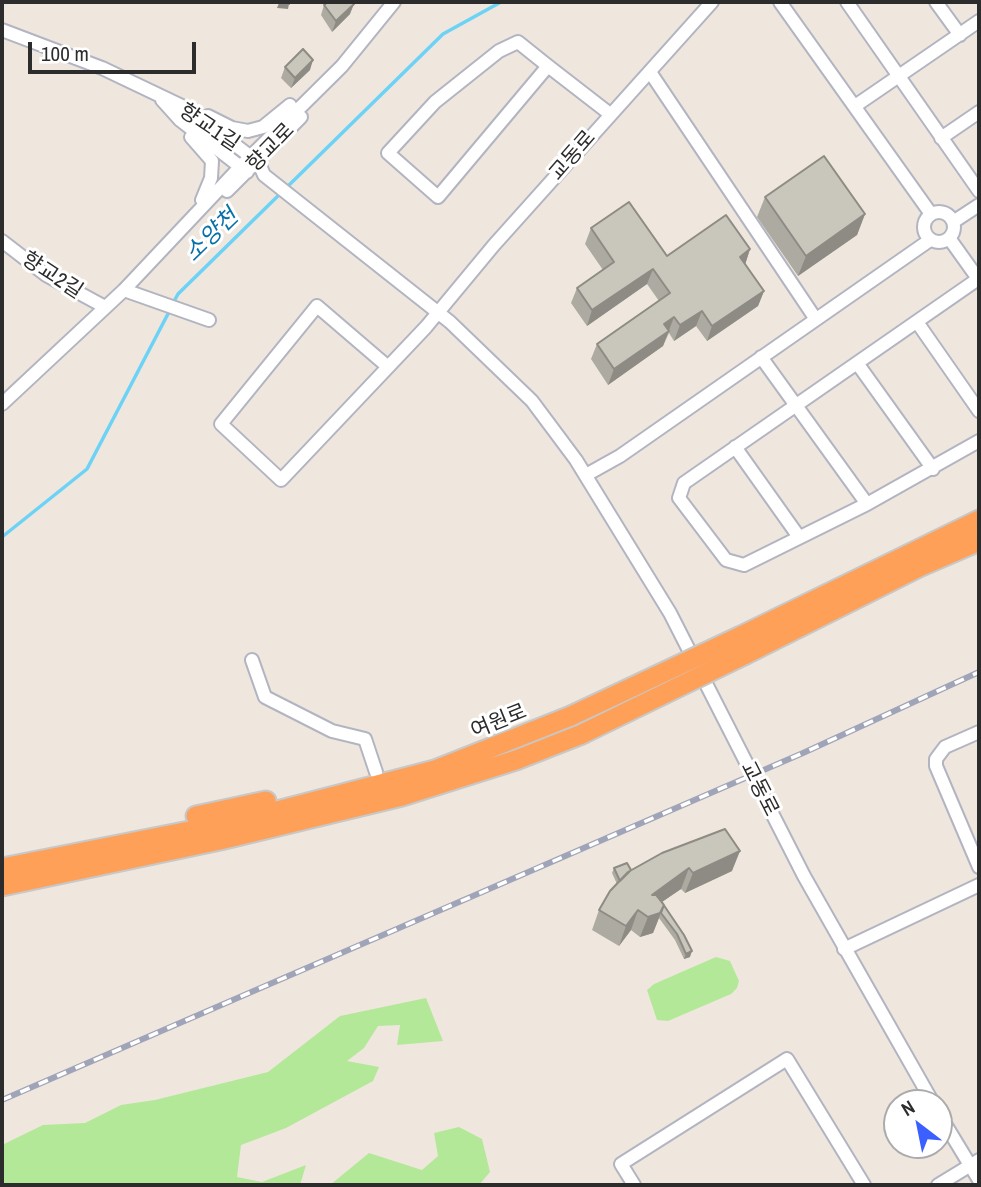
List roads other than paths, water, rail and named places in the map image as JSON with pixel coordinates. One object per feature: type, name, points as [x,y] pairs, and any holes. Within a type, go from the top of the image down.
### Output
[{"type":"highway","points":[[891,563],[911,546],[979,510]]},
{"type":"highway","name":"여원로","points":[[2,887],[220,840],[402,796],[516,760],[582,734],[891,563],[979,520]]},
{"type":"highway","name":"여원로","points":[[2,868],[235,822],[435,770],[498,748],[873,592],[919,567],[979,541]]},
{"type":"highway","points":[[41,860],[82,842],[470,748],[498,748]]},
{"type":"street","name":"향교로","points":[[2,404],[51,362],[181,229],[197,219],[254,159],[315,102],[319,87],[357,49],[394,2]]},
{"type":"street","name":"교동로","points":[[439,313],[610,114],[712,2]]},
{"type":"street","points":[[780,2],[932,214]]},
{"type":"street","points":[[847,2],[979,191]]},
{"type":"street","points":[[936,2],[960,34]]},
{"type":"street","points":[[855,106],[979,21]]},
{"type":"street","name":"향교1길","points":[[2,30],[102,68],[158,97],[254,159]]},
{"type":"street","points":[[548,66],[438,197],[388,153],[435,102],[499,51],[518,43],[548,66],[610,114]]},
{"type":"street","points":[[649,72],[815,318]]},
{"type":"street","points":[[181,229],[208,192],[212,161],[185,132],[184,114],[196,109],[232,128],[248,131],[263,127],[303,93],[319,87]]},
{"type":"street","points":[[942,138],[979,112]]},
{"type":"street","name":"향교1길","points":[[184,114],[244,170]]},
{"type":"street","points":[[254,159],[268,178]]},
{"type":"street","points":[[244,170],[268,178]]},
{"type":"street","name":"교동로","points":[[268,178],[480,348],[532,401],[586,475],[690,650],[844,949],[925,1089]]},
{"type":"street","points":[[979,205],[953,222],[949,238],[979,280],[684,483],[679,498],[726,560],[744,565],[867,504],[979,441]]},
{"type":"street","points":[[932,214],[945,214],[953,222]]},
{"type":"street","points":[[930,240],[923,226],[932,214]]},
{"type":"street","points":[[586,475],[620,456],[930,240],[940,242],[949,238]]},
{"type":"street","name":"향교2길","points":[[2,241],[46,275],[105,307]]},
{"type":"street","points":[[124,290],[206,319]]},
{"type":"street","points":[[387,366],[317,306],[221,424],[281,481],[439,313]]},
{"type":"street","points":[[917,322],[979,411]]},
{"type":"street","points":[[761,357],[867,504]]},
{"type":"street","points":[[857,363],[933,469]]},
{"type":"street","points":[[735,447],[799,537]]},
{"type":"street","points":[[252,660],[265,697],[332,731],[365,739],[376,772]]},
{"type":"street","points":[[979,732],[945,747],[936,759],[936,766],[979,867]]},
{"type":"street","points":[[844,949],[979,885]]},
{"type":"street","points":[[634,1185],[621,1164],[788,1059],[864,1185]]},
{"type":"street","points":[[953,1133],[975,1163],[979,1180]]},
{"type":"street","points":[[938,1185],[975,1163]]},
{"type":"waterway","name":"소양천","points":[[173,303],[178,294],[443,34],[501,2]]},
{"type":"waterway","name":"소양천","points":[[2,537],[87,469],[170,310]]},
{"type":"railway","points":[[2,1100],[803,753],[979,672]]}]
